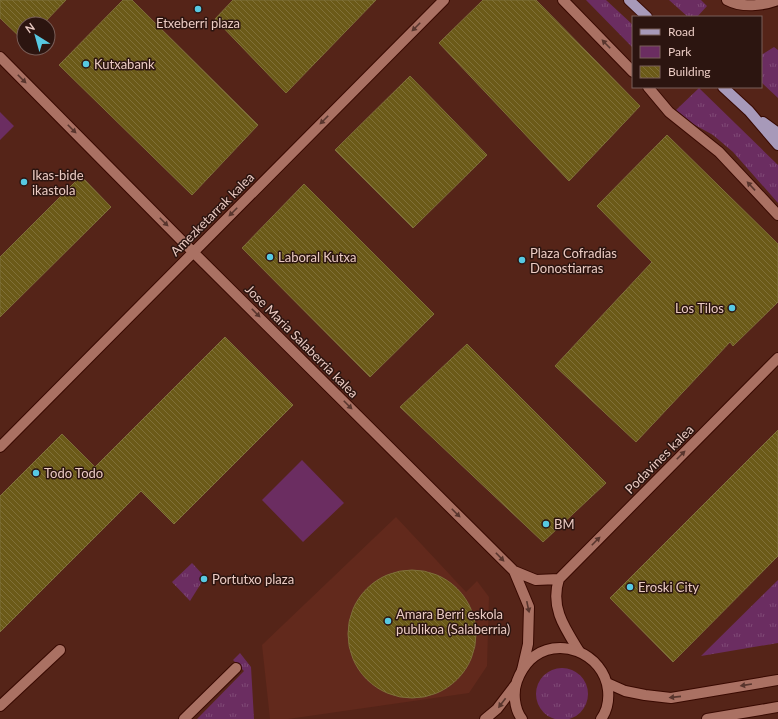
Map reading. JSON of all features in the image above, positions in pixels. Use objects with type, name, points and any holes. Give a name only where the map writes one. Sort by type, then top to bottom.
[{"type":"main road","points":[[629,0],[646,16]]},
{"type":"main road","points":[[724,88],[749,111],[778,133]]},
{"type":"main road","points":[[749,111],[778,145]]},
{"type":"street","name":"Amezketarrak kalea","points":[[0,447],[444,0]]},
{"type":"street","points":[[563,0],[632,71]]},
{"type":"street","points":[[727,0],[735,4],[750,6],[762,5],[778,0]]},
{"type":"street","name":"Jose Maria Salaberria kalea","points":[[0,57],[193,252],[514,571],[529,607],[528,644],[522,670]]},
{"type":"street","points":[[649,88],[669,112],[719,152],[778,215]]},
{"type":"street","name":"Podavines kalea","points":[[559,579],[778,358]]},
{"type":"street","points":[[514,571],[536,580],[559,579],[556,589],[558,612],[563,625],[579,651]]},
{"type":"street","points":[[485,719],[497,709],[516,684],[522,670],[530,660],[540,653],[553,648],[566,648],[579,651],[591,658],[601,669],[607,683],[609,699],[605,715],[601,719]]},
{"type":"street","points":[[0,706],[60,650]]},
{"type":"street","points":[[184,719],[236,668]]},
{"type":"street","points":[[607,683],[625,691],[671,698],[778,680]]},
{"type":"street","points":[[516,684],[515,701],[522,719]]},
{"type":"street","points":[[707,719],[778,708]]},
{"type":"shaded area","name":"Amara Berri eskola publikoa (Salaberria)","points":[[396,517],[466,592],[477,581],[489,597],[487,666],[469,693],[288,719],[270,719],[262,645]]},
{"type":"green space","points":[[586,0],[606,0],[632,24],[632,47]]},
{"type":"green space","points":[[669,0],[701,0],[707,6],[698,16],[687,16]]},
{"type":"green space","points":[[774,47],[778,50],[778,98],[762,83],[762,54]]},
{"type":"green space","points":[[699,88],[778,165],[778,203],[733,152],[713,135],[693,124],[676,110]]},
{"type":"green space","points":[[0,112],[14,126],[0,140]]},
{"type":"green space","points":[[302,460],[344,503],[303,542],[262,500]]},
{"type":"green space","points":[[192,563],[205,577],[190,601],[172,582]]},
{"type":"green space","points":[[778,580],[778,643],[701,656]]},
{"type":"green space","points":[[240,653],[251,667],[254,719],[197,719],[244,671],[233,660]]},
{"type":"green space","points":[[557,668],[567,668],[581,675],[588,689],[588,699],[581,713],[567,720],[557,720],[547,716],[540,709],[536,699],[536,689],[540,679],[547,672]]},
{"type":"building","points":[[0,0],[66,0],[51,16],[16,16],[16,33],[0,18]]},
{"type":"building","points":[[123,0],[132,0],[258,125],[192,195],[59,65]]},
{"type":"building","points":[[233,0],[376,0],[286,93],[215,19]]},
{"type":"building","points":[[483,0],[536,0],[640,106],[569,181],[439,43]]},
{"type":"building","points":[[410,76],[487,155],[413,228],[335,150]]},
{"type":"building","points":[[667,135],[778,244],[778,302],[733,346],[730,342],[636,442],[555,366],[652,262],[597,206]]},
{"type":"building","points":[[81,176],[111,207],[0,317],[0,257]]},
{"type":"building","points":[[304,184],[434,314],[370,377],[242,248]]},
{"type":"building","points":[[225,337],[293,405],[174,524],[141,491],[0,632],[0,496],[62,434],[95,467]]},
{"type":"building","points":[[467,344],[606,483],[543,542],[400,407]]},
{"type":"building","points":[[778,430],[778,556],[673,662],[610,598]]},
{"type":"building","points":[[406,570],[418,570],[431,573],[442,578],[453,585],[461,593],[473,615],[476,634],[475,646],[471,658],[461,675],[453,683],[431,695],[418,698],[406,698],[393,695],[382,690],[371,683],[363,675],[351,653],[348,640],[348,628],[351,615],[356,604],[363,593],[371,585],[393,573]]},
{"type":"place","name":"Etxeberri plaza","points":[[198,9]]},
{"type":"place","name":"Kutxabank","points":[[86,64]]},
{"type":"place","name":"Ikas-bide ikastola","points":[[24,182]]},
{"type":"place","name":"Laboral Kutxa","points":[[270,257]]},
{"type":"place","name":"Plaza Cofradías Donostiarras","points":[[522,260]]},
{"type":"place","name":"Los Tilos","points":[[732,308]]},
{"type":"place","name":"Todo Todo","points":[[36,473]]},
{"type":"place","name":"BM","points":[[546,524]]},
{"type":"place","name":"Portutxo plaza","points":[[204,579]]},
{"type":"place","name":"Eroski City","points":[[630,587]]},
{"type":"place","name":"Amara Berri eskola publikoa (Salaberria)","points":[[388,621]]}]
